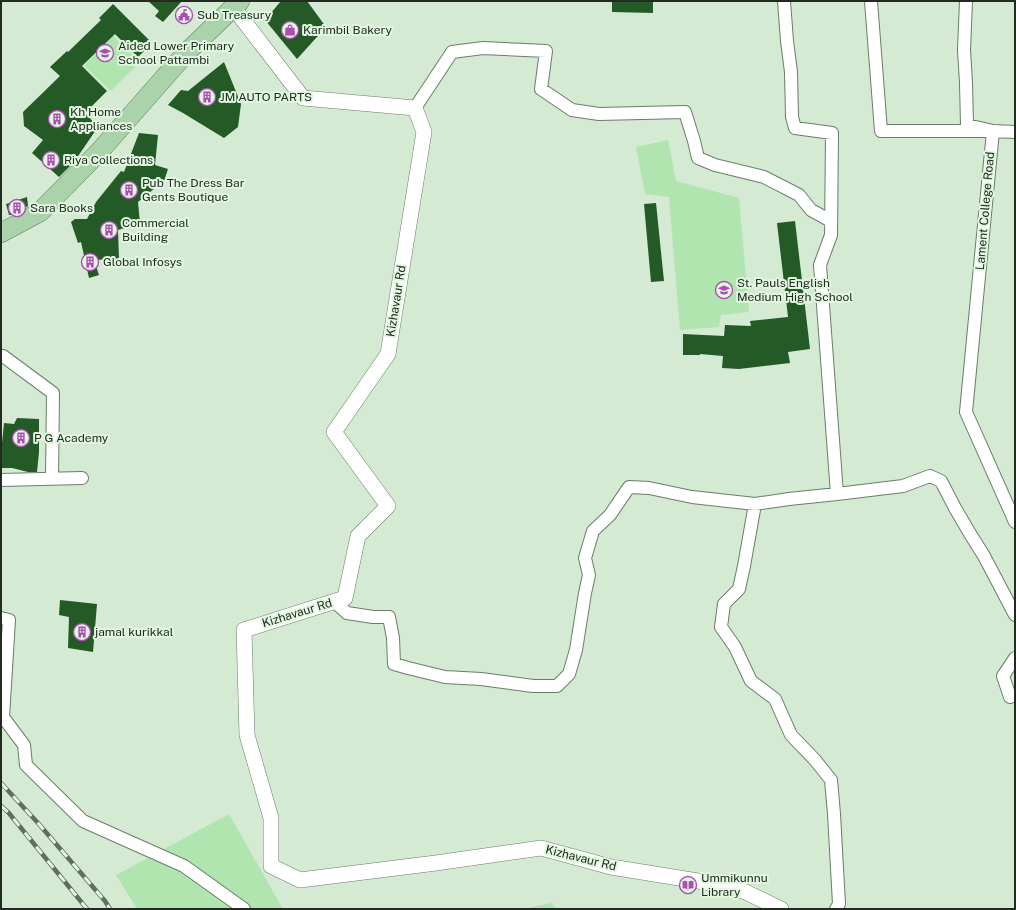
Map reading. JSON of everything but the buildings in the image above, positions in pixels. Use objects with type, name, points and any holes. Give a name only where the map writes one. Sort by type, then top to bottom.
[{"type":"main road","points":[[1,233],[40,212],[98,153],[186,53],[237,4]]},
{"type":"street","points":[[784,1],[786,40],[791,72],[792,117],[795,128],[832,133],[830,235],[820,265],[837,494]]},
{"type":"street","points":[[871,1],[881,131],[1015,132]]},
{"type":"street","points":[[966,1],[964,50],[967,125],[993,131]]},
{"type":"street","points":[[237,4],[303,98],[415,108],[452,52],[483,48],[546,51],[541,88],[572,110],[599,114],[685,112],[698,158],[716,165],[764,177],[799,195],[811,210],[831,221]]},
{"type":"street","name":"Kizhavaur Rd","points":[[415,108],[424,132],[388,354],[334,432],[388,506],[358,536],[345,598],[244,630],[247,735],[271,818],[271,866],[300,880],[541,848],[611,867],[735,887],[781,909]]},
{"type":"street","name":"Lament College Road","points":[[993,131],[966,412],[1015,522]]},
{"type":"street","points":[[3,356],[53,393],[52,479]]},
{"type":"street","points":[[334,602],[347,613],[373,617],[389,617],[393,638],[394,664],[445,677],[481,679],[534,686],[557,686],[569,674],[576,650],[589,575],[585,558],[594,531],[610,515],[629,487],[648,488],[692,497],[755,504],[789,498],[903,486],[930,476],[941,481],[965,526],[984,556],[1015,615]]},
{"type":"street","points":[[1,480],[82,478]]},
{"type":"street","points":[[755,504],[739,589],[724,604],[721,627],[735,647],[751,681],[775,699],[791,735],[815,760],[831,780],[839,904],[836,909]]},
{"type":"street","points":[[1,618],[9,620],[3,717],[24,745],[26,765],[83,821],[184,866],[244,909]]},
{"type":"street","points":[[1010,697],[1003,676],[1015,658]]},
{"type":"green space","points":[[113,36],[140,62],[111,91],[84,66]]},
{"type":"green space","points":[[668,140],[676,181],[739,198],[749,312],[721,315],[719,327],[680,330],[669,197],[645,194],[636,147]]},
{"type":"green space","points":[[229,814],[283,909],[137,909],[116,875]]},
{"type":"green space","points":[[552,903],[556,909],[523,909]]},
{"type":"railway","points":[[1,783],[38,823],[105,901],[110,909]]},
{"type":"railway","points":[[1,806],[8,812],[87,909]]},
{"type":"place","name":"Sub Treasury","points":[[184,15]]},
{"type":"place","name":"Karimbil Bakery","points":[[290,30]]},
{"type":"place","name":"Aided Lower Primary School Pattambi","points":[[105,53]]},
{"type":"place","name":"JM AUTO PARTS","points":[[207,97]]},
{"type":"place","name":"Kh Home Appliances","points":[[57,119]]},
{"type":"place","name":"Riya Collections","points":[[51,160]]},
{"type":"place","name":"Pub The Dress Bar Gents Boutique","points":[[129,190]]},
{"type":"place","name":"Sara Books","points":[[17,208]]},
{"type":"place","name":"Commercial Building","points":[[109,230]]},
{"type":"place","name":"Global Infosys","points":[[90,262]]},
{"type":"place","name":"St. Pauls English Medium High School","points":[[724,290]]},
{"type":"place","name":"P G Academy","points":[[21,438]]},
{"type":"place","name":"jamal kurikkal","points":[[82,632]]},
{"type":"place","name":"Ummikunnu Library","points":[[688,885]]}]
